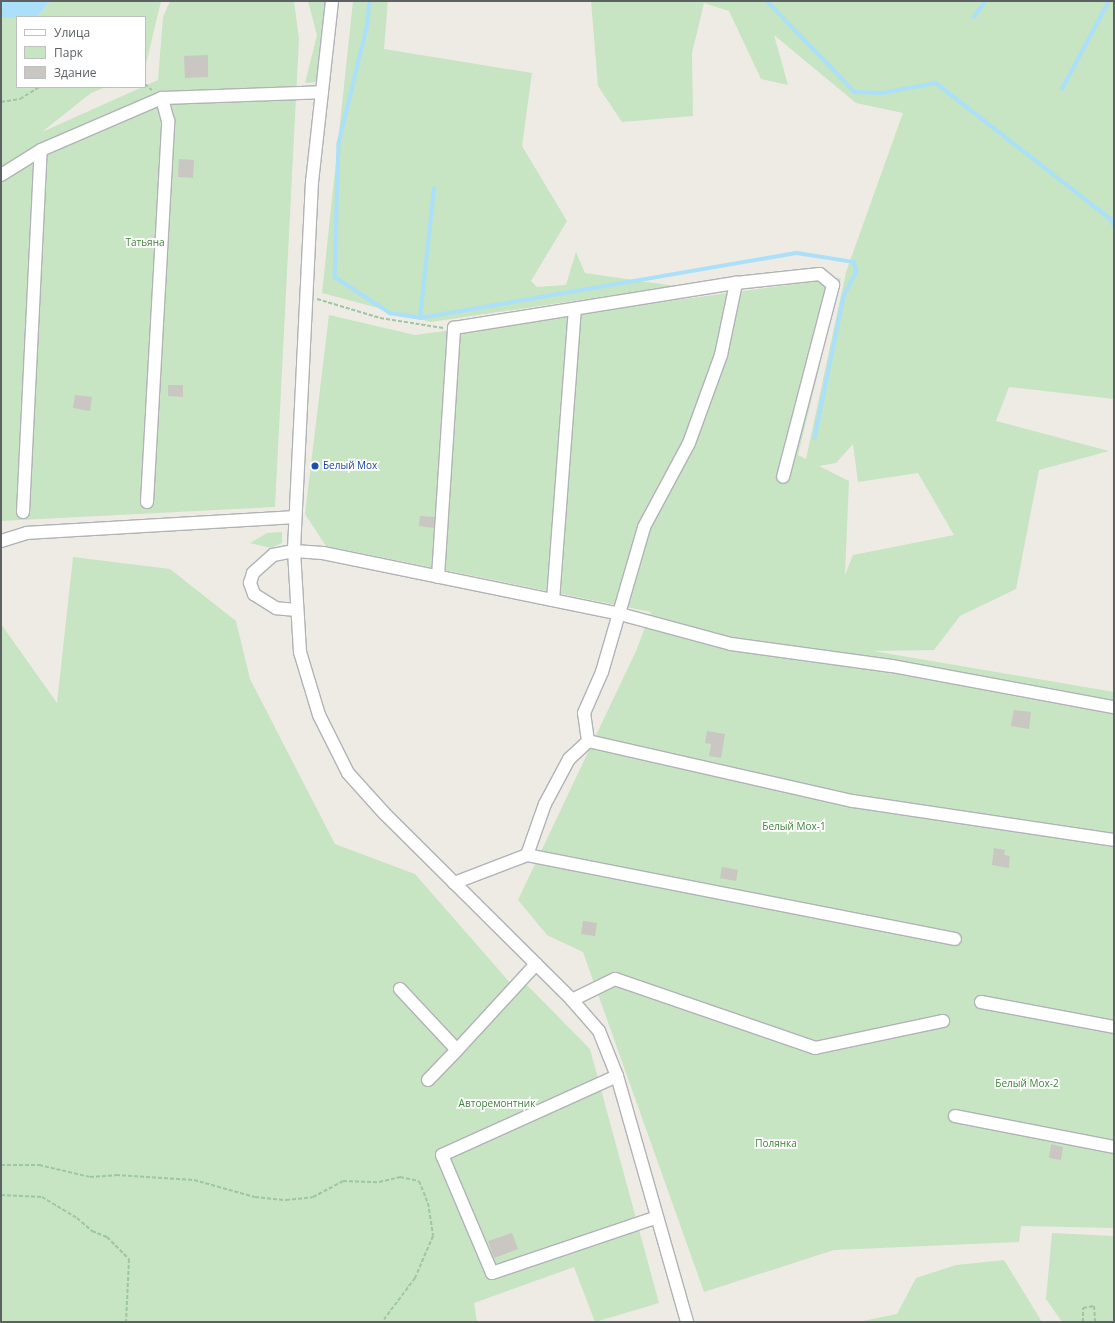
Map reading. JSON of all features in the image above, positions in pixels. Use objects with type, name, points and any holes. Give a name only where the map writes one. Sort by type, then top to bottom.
[{"type":"street","points":[[332,1],[312,181],[306,296],[294,551],[300,652],[319,715],[348,773],[454,883],[572,1000],[599,1031],[617,1076],[687,1322]]},
{"type":"street","points":[[1,175],[42,150],[162,98],[322,92]]},
{"type":"street","points":[[147,502],[168,121],[162,98]]},
{"type":"street","points":[[23,512],[42,150]]},
{"type":"street","points":[[438,577],[454,328],[575,310],[736,283],[820,274],[833,285],[783,476]]},
{"type":"street","points":[[588,741],[584,713],[602,672],[644,527],[688,443],[721,355],[736,283]]},
{"type":"street","points":[[553,600],[575,310]]},
{"type":"street","points":[[1,540],[27,532],[296,517]]},
{"type":"street","points":[[297,610],[276,608],[264,603],[254,594],[250,582],[253,573],[267,558],[294,551],[323,553],[620,614],[731,644],[892,666],[1114,707]]},
{"type":"street","points":[[588,741],[853,801],[1114,840]]},
{"type":"street","points":[[527,855],[545,804],[569,759],[588,741]]},
{"type":"street","points":[[454,883],[527,855],[955,939]]},
{"type":"street","points":[[428,1080],[536,964]]},
{"type":"street","points":[[572,1000],[615,979],[815,1048],[943,1021]]},
{"type":"street","points":[[400,989],[457,1050]]},
{"type":"street","points":[[981,1002],[1114,1027]]},
{"type":"street","points":[[617,1076],[442,1155],[492,1273],[657,1217]]},
{"type":"street","points":[[955,1116],[1114,1146]]},
{"type":"path","points":[[1,102],[20,99],[37,88]]},
{"type":"path","points":[[306,296],[380,318],[428,328],[454,328]]},
{"type":"path","points":[[1,1165],[39,1165],[90,1177],[116,1175],[194,1180],[255,1197],[286,1200],[313,1197],[343,1181],[379,1182],[400,1177],[418,1182],[428,1203],[433,1236],[415,1278],[382,1322]]},
{"type":"path","points":[[1,1194],[42,1197],[77,1218],[92,1231],[107,1237],[129,1259],[126,1322]]},
{"type":"path","points":[[1083,1322],[1083,1308],[1094,1306],[1095,1322]]},
{"type":"green space","points":[[50,1],[161,1],[146,64],[146,16],[38,16]]},
{"type":"green space","name":"Татьяна","points":[[170,1],[294,1],[299,39],[275,507],[1,521],[1,18],[16,18],[16,88],[104,88],[91,93],[42,132],[140,88],[146,88],[146,85],[158,80],[163,17]]},
{"type":"green space","points":[[308,1],[326,1],[318,82],[305,83],[317,35]]},
{"type":"green space","points":[[353,1],[388,1],[384,49],[532,73],[522,146],[567,221],[531,281],[537,287],[566,285],[576,252],[585,273],[675,286],[431,322],[322,293]]},
{"type":"green space","points":[[591,1],[1114,1],[1114,399],[1009,387],[996,421],[1109,451],[1039,470],[1016,589],[960,616],[934,650],[873,651],[1114,692],[1114,1228],[1021,1226],[1019,1242],[834,1250],[704,1292],[583,952],[547,935],[518,900],[636,651],[651,612],[326,546],[305,514],[329,315],[415,335],[841,278],[798,455],[806,459],[846,272],[903,113],[856,103],[774,35],[788,85],[761,79],[729,11],[704,3],[692,53],[693,116],[622,122],[598,86]],"holes":[[[853,444],[858,482],[918,473],[954,535],[853,555],[845,575],[849,481],[819,466],[836,463]]]},
{"type":"green space","points":[[282,532],[282,543],[271,548],[250,543],[267,533]]},
{"type":"green space","name":"Авторемонтник","points":[[73,557],[170,569],[236,621],[250,679],[335,844],[415,874],[518,992],[527,985],[590,1049],[659,1303],[595,1322],[574,1267],[474,1303],[477,1322],[1,1322],[1,624],[57,703]]},
{"type":"green space","points":[[1052,1233],[1114,1236],[1114,1322],[1062,1322],[1046,1299]]},
{"type":"green space","points":[[1004,1260],[1042,1322],[858,1322],[897,1314],[916,1278],[956,1265]]},
{"type":"water","points":[[1,1],[50,1],[38,16],[1,18]]},
{"type":"building","points":[[208,55],[208,77],[185,78],[184,56]]},
{"type":"building","points":[[179,159],[194,160],[193,178],[178,177]]},
{"type":"building","points":[[168,385],[183,385],[183,397],[168,396]]},
{"type":"building","points":[[75,395],[92,397],[90,411],[73,408]]},
{"type":"building","points":[[420,516],[434,517],[434,528],[419,526]]},
{"type":"building","points":[[1014,710],[1031,712],[1029,729],[1011,726]]},
{"type":"building","points":[[707,731],[725,734],[721,758],[709,756],[711,744],[705,743]]},
{"type":"building","points":[[994,848],[1005,850],[1004,855],[1010,856],[1009,868],[992,865]]},
{"type":"building","points":[[722,867],[738,870],[736,881],[720,878]]},
{"type":"building","points":[[583,921],[597,923],[595,936],[581,934]]},
{"type":"building","points":[[1051,1144],[1063,1147],[1061,1160],[1049,1158]]},
{"type":"building","points":[[512,1233],[518,1249],[494,1258],[488,1241]]},
{"type":"waterway","points":[[370,1],[367,28],[339,144],[335,277],[390,313],[420,318],[797,253],[854,262],[857,271],[844,297],[815,438]]},
{"type":"waterway","points":[[767,1],[855,92],[882,93],[936,83],[1111,219],[1114,225]]},
{"type":"waterway","points":[[974,17],[985,1]]},
{"type":"waterway","points":[[1062,89],[1109,1]]},
{"type":"waterway","points":[[420,318],[434,189]]},
{"type":"place","name":"Белый Мох","points":[[315,466]]},
{"type":"park label","name":"Белый Мох-1","points":[[794,827]]},
{"type":"park label","name":"Белый Мох-2","points":[[1027,1084]]},
{"type":"park label","name":"Полянка","points":[[776,1144]]}]
